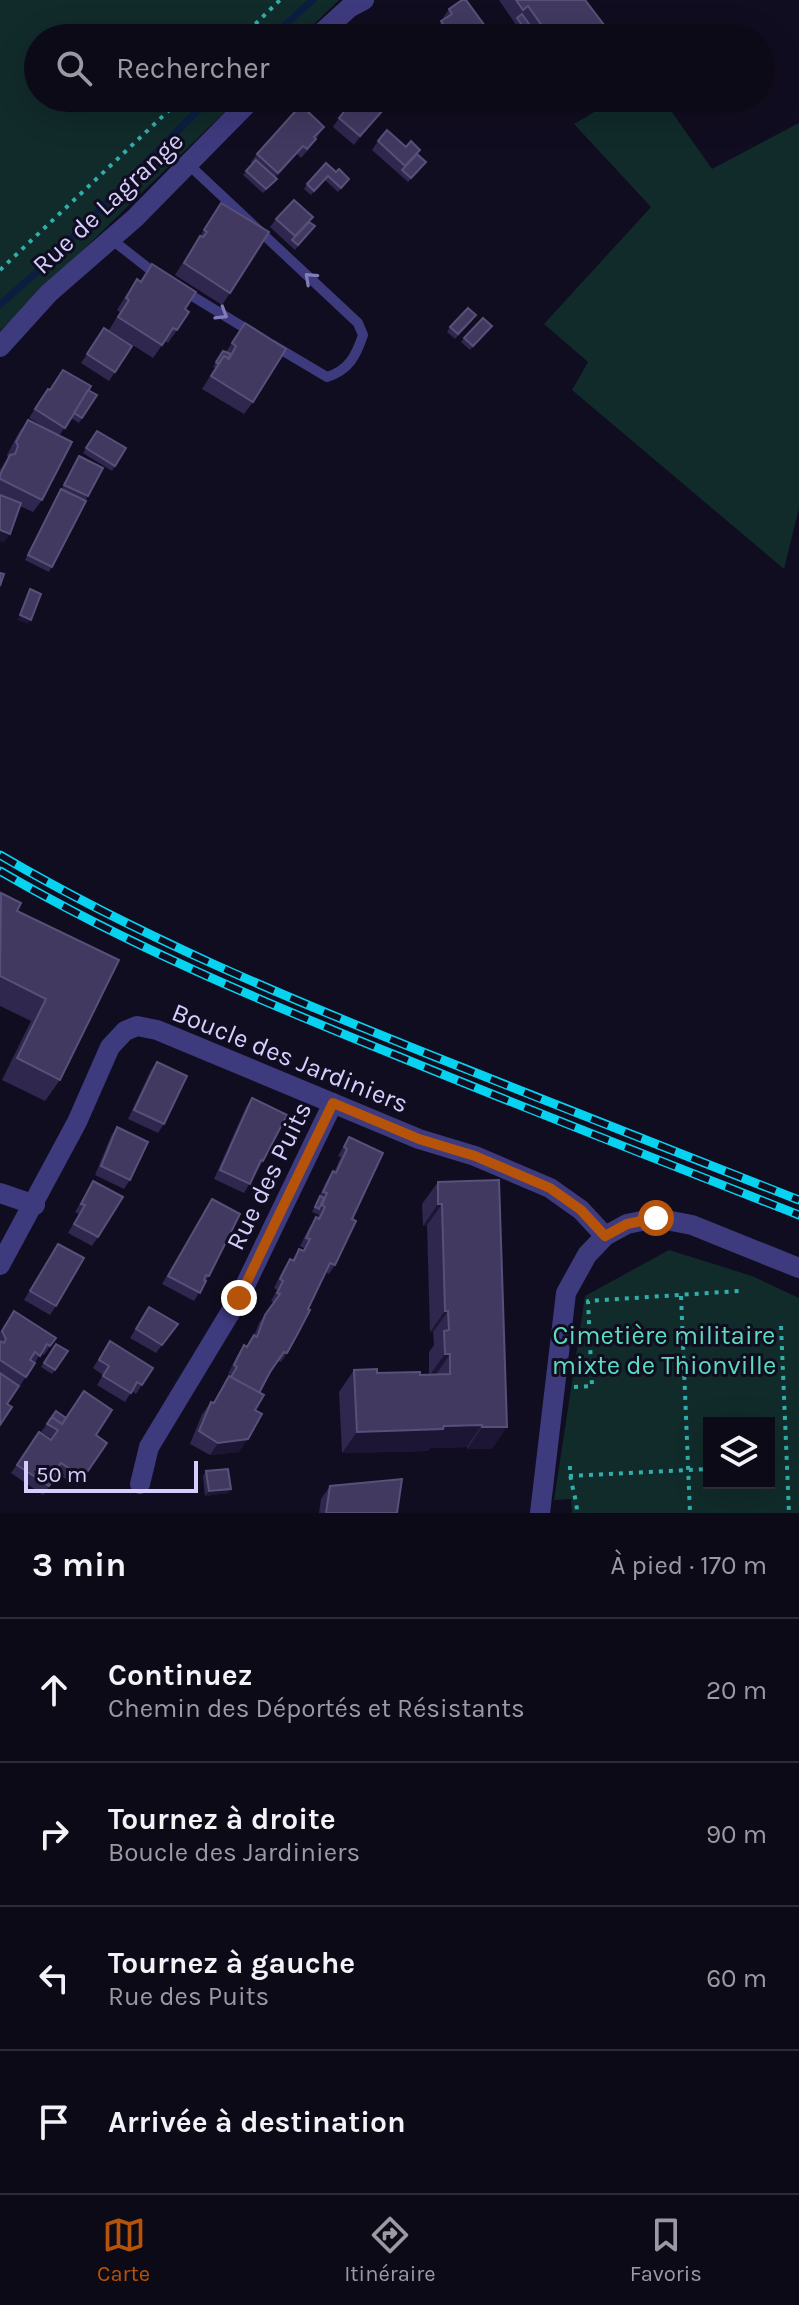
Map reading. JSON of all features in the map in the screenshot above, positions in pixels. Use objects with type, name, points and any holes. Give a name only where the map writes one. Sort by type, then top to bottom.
[{"type":"street","points":[[331,24],[349,8],[364,0]]},
{"type":"street","name":"Rue de Lagrange","points":[[0,347],[49,293],[111,239],[239,112]]},
{"type":"street","name":"Boucle des Jardiniers","points":[[0,1265],[77,1122],[110,1047],[125,1031],[137,1026],[157,1030],[419,1139],[475,1156],[550,1188],[581,1210],[605,1236]]},
{"type":"street","name":"Rue des Puits","points":[[140,1484],[149,1447],[239,1298],[333,1103]]},
{"type":"street","points":[[0,1193],[35,1205]]},
{"type":"street","points":[[540,1513],[566,1293],[587,1255],[605,1236],[627,1224],[656,1218],[692,1225],[799,1268]]},
{"type":"lane","points":[[111,239],[144,268],[327,377],[340,373],[355,358],[363,335],[358,323],[188,164]]},
{"type":"path","points":[[255,24],[280,0]]},
{"type":"path","points":[[0,270],[167,112]]},
{"type":"path","points":[[572,1387],[592,1386],[588,1301],[739,1291]]},
{"type":"path","points":[[681,1294],[690,1513]]},
{"type":"path","points":[[781,1326],[789,1513]]},
{"type":"path","points":[[570,1462],[569,1476],[577,1496],[577,1513]]},
{"type":"path","points":[[569,1476],[703,1469]]},
{"type":"green space","points":[[0,0],[339,0],[314,24],[24,24],[24,112],[225,112],[0,331]]},
{"type":"green space","points":[[594,112],[672,112],[712,169],[799,123],[799,508],[784,569],[572,390],[588,362],[544,324],[651,207],[574,124]]},
{"type":"green space","name":"Cimetière militaire mixte de Thionville","points":[[669,1250],[752,1276],[799,1298],[799,1513],[572,1513],[571,1499],[554,1500],[585,1296]]},
{"type":"building","points":[[466,0],[484,24],[443,24],[441,21],[452,14],[449,9]]},
{"type":"building","points":[[516,0],[585,0],[603,24],[541,24],[528,6],[523,10]]},
{"type":"building","points":[[522,14],[529,24],[521,24],[517,18]]},
{"type":"building","points":[[295,112],[308,112],[324,127],[307,149],[303,146],[278,173],[257,154]]},
{"type":"building","points":[[344,112],[381,112],[360,136],[339,118]]},
{"type":"building","points":[[387,130],[406,147],[411,141],[420,150],[405,166],[378,141]]},
{"type":"building","points":[[417,154],[426,162],[411,178],[402,170]]},
{"type":"building","points":[[256,160],[277,179],[266,189],[246,171]]},
{"type":"building","points":[[326,163],[336,172],[339,169],[349,179],[341,188],[328,176],[314,191],[307,184]]},
{"type":"building","points":[[294,200],[313,217],[295,236],[276,219]]},
{"type":"building","points":[[221,203],[269,232],[230,293],[184,263],[200,236],[207,232],[204,230]]},
{"type":"building","points":[[309,222],[315,226],[298,245],[292,240]]},
{"type":"building","points":[[152,264],[196,292],[185,309],[189,312],[162,345],[118,317],[137,279],[141,282]]},
{"type":"building","points":[[468,308],[476,315],[458,334],[450,327]]},
{"type":"building","points":[[483,318],[492,326],[473,346],[464,338]]},
{"type":"building","points":[[245,323],[286,349],[253,402],[211,376],[224,356],[229,359],[236,346],[232,343]]},
{"type":"building","points":[[104,328],[132,346],[115,372],[87,354]]},
{"type":"building","points":[[223,351],[231,354],[228,358],[224,356],[218,364],[216,362]]},
{"type":"building","points":[[63,370],[91,386],[65,428],[35,409]]},
{"type":"building","points":[[88,390],[97,395],[82,418],[74,413]]},
{"type":"building","points":[[28,420],[72,442],[42,500],[0,479],[10,455],[15,454],[16,442]]},
{"type":"building","points":[[97,431],[126,448],[115,466],[86,448]]},
{"type":"building","points":[[79,456],[103,468],[88,496],[64,485]]},
{"type":"building","points":[[61,489],[86,501],[52,567],[28,555]]},
{"type":"building","points":[[0,495],[21,503],[10,534],[0,530]]},
{"type":"building","points":[[30,589],[41,594],[31,620],[20,615]]},
{"type":"building","points":[[1,893],[21,903],[17,911],[119,960],[60,1080],[17,1058],[46,999],[0,976]]},
{"type":"building","points":[[157,1062],[187,1076],[164,1124],[134,1110]]},
{"type":"building","points":[[252,1098],[287,1115],[250,1184],[220,1170]]},
{"type":"building","points":[[117,1127],[148,1142],[130,1180],[101,1166]]},
{"type":"building","points":[[349,1137],[383,1153],[352,1219],[356,1221],[335,1265],[330,1263],[298,1333],[259,1393],[231,1377],[237,1367],[234,1365],[244,1345],[247,1347],[254,1335],[257,1337],[265,1315],[280,1294],[277,1293],[283,1281],[280,1279],[290,1259],[294,1261],[299,1249],[304,1251],[310,1239],[306,1238],[316,1217],[319,1219],[325,1207],[322,1205],[327,1193],[323,1192],[333,1171],[336,1173]]},
{"type":"building","points":[[499,1180],[507,1427],[444,1426],[443,1429],[357,1432],[354,1370],[450,1374],[450,1354],[445,1354],[444,1331],[449,1330],[448,1311],[445,1311],[442,1204],[438,1204],[438,1182]]},
{"type":"building","points":[[93,1181],[123,1197],[98,1237],[74,1224]]},
{"type":"building","points":[[320,1196],[324,1198],[319,1209],[315,1207]]},
{"type":"building","points":[[212,1199],[240,1214],[209,1276],[206,1275],[200,1293],[168,1276]]},
{"type":"building","points":[[58,1244],[84,1258],[56,1306],[30,1291]]},
{"type":"building","points":[[149,1307],[178,1324],[162,1345],[136,1329]]},
{"type":"building","points":[[14,1311],[56,1338],[50,1346],[47,1344],[40,1356],[35,1352],[30,1360],[35,1363],[26,1377],[0,1360],[0,1341],[4,1343],[6,1339],[2,1331]]},
{"type":"building","points":[[110,1341],[153,1368],[142,1385],[137,1382],[131,1393],[103,1376],[109,1366],[99,1360]]},
{"type":"building","points":[[56,1344],[68,1351],[55,1370],[44,1363]]},
{"type":"building","points":[[0,1373],[19,1386],[7,1404],[12,1407],[0,1425]]},
{"type":"building","points":[[229,1376],[264,1395],[255,1410],[262,1414],[248,1439],[218,1443],[199,1431],[211,1402],[214,1403]]},
{"type":"building","points":[[84,1391],[112,1410],[96,1435],[107,1443],[83,1478],[61,1463],[49,1486],[17,1465],[39,1432],[51,1440],[58,1430],[47,1424],[52,1417],[62,1424]]},
{"type":"building","points":[[56,1411],[66,1418],[62,1424],[52,1417],[49,1421]]},
{"type":"building","points":[[228,1469],[231,1489],[209,1491],[206,1471]]},
{"type":"building","points":[[402,1479],[397,1513],[326,1513],[330,1486]]},
{"type":"waterway","points":[[286,24],[313,0]]},
{"type":"waterway","points":[[0,305],[50,260],[196,112]]},
{"type":"railway","points":[[0,855],[159,939],[267,988],[799,1200]]},
{"type":"railway","points":[[0,871],[97,924],[247,993],[499,1097],[799,1215]]},
{"type":"route","points":[[239,1298],[333,1103],[419,1139],[475,1156],[550,1188],[581,1210],[605,1236],[627,1224],[656,1218]]}]
